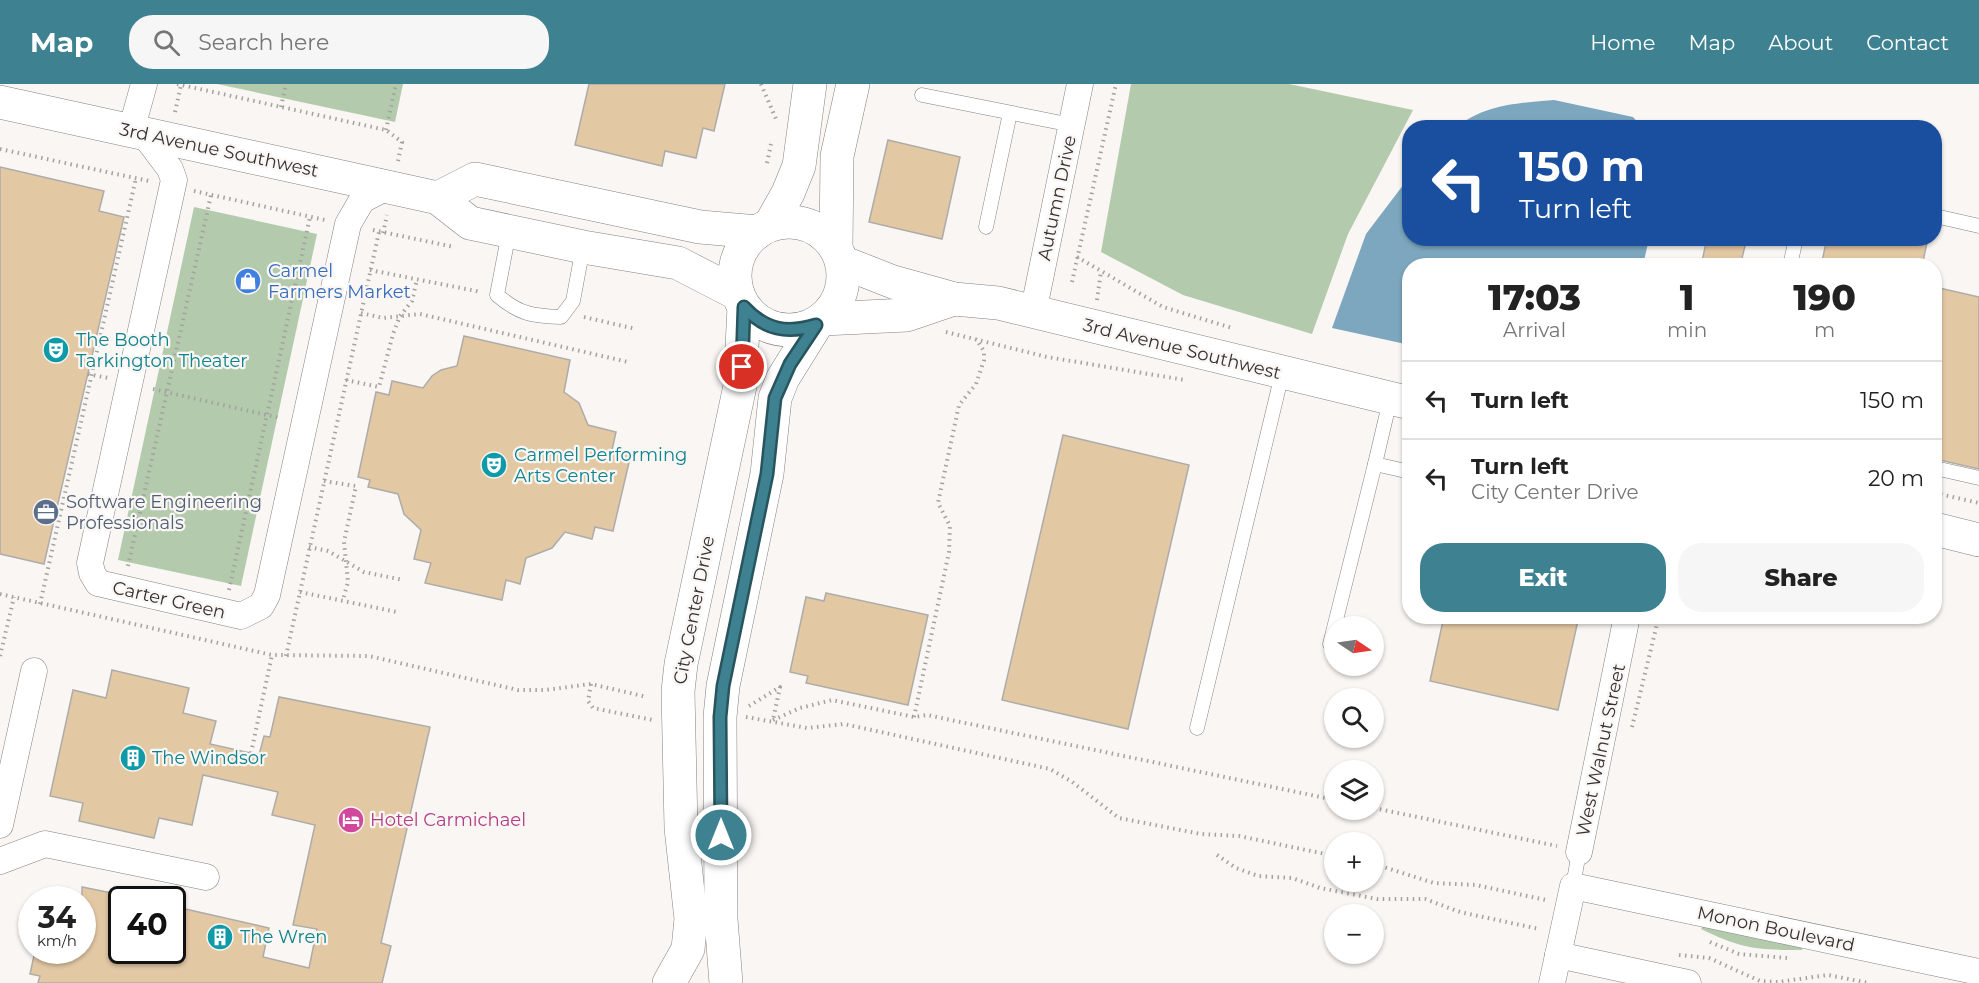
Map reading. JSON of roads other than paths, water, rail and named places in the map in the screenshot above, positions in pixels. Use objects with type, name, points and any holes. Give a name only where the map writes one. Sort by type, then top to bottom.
[{"type":"street","points":[[137,132],[144,84]]},
{"type":"street","points":[[726,983],[721,919],[720,717],[723,686],[767,474],[775,398],[790,364],[820,322],[836,305],[841,292],[844,277],[839,254],[837,156],[852,84]]},
{"type":"street","name":"Autumn Drive","points":[[1033,313],[1080,84]]},
{"type":"street","points":[[804,95],[796,174],[764,229],[742,249],[736,263],[735,279],[741,301],[755,319],[770,327],[785,331],[820,322]]},
{"type":"street","name":"3rd Avenue Southwest","points":[[0,102],[438,198],[471,223],[583,247],[678,263],[741,301]]},
{"type":"street","name":"Carter Green","points":[[137,132],[170,170],[173,187],[90,563],[92,573],[98,583],[241,616],[261,606],[267,595],[348,225],[362,200],[391,186]]},
{"type":"street","points":[[438,198],[475,179],[700,227],[764,229],[796,222],[812,226],[826,235],[839,254]]},
{"type":"street","name":"3rd Avenue Southwest","points":[[839,254],[893,282],[954,299],[987,301],[1400,402]]},
{"type":"street","name":"3rd Avenue Southwest","points":[[820,322],[907,315],[954,299]]},
{"type":"street","name":"City Center Drive","points":[[669,983],[688,949],[691,920],[681,828],[678,691],[681,664],[740,386],[741,301]]},
{"type":"street","points":[[1942,532],[1979,540]]},
{"type":"street","name":"West Walnut Street","points":[[1579,852],[1626,624]]},
{"type":"street","name":"West Walnut Street","points":[[1622,647],[1632,624]]},
{"type":"street","points":[[0,825],[34,670]]},
{"type":"street","points":[[0,861],[45,844],[206,878]]},
{"type":"street","points":[[1552,983],[1573,886]]},
{"type":"street","name":"Monon Boulevard","points":[[1573,886],[1979,972]]},
{"type":"street","points":[[1558,956],[1688,983]]},
{"type":"lane","points":[[922,95],[1072,125]]},
{"type":"lane","points":[[986,227],[1010,113]]},
{"type":"lane","points":[[1942,218],[1979,226]]},
{"type":"lane","points":[[508,232],[497,295],[515,310],[537,316],[561,317],[573,301],[583,247]]},
{"type":"lane","points":[[1197,728],[1282,374]]},
{"type":"lane","points":[[1337,616],[1376,464],[1400,402]]},
{"type":"lane","points":[[1376,464],[1402,470]]},
{"type":"lane","points":[[1942,470],[1979,478]]},
{"type":"lane","points":[[1573,886],[1579,852]]},
{"type":"water","points":[[1554,100],[1633,117],[1636,120],[1467,120],[1491,109]]},
{"type":"water","points":[[1402,187],[1402,246],[1647,246],[1645,258],[1402,258],[1402,343],[1332,328],[1366,234]]},
{"type":"place","name":"Carmel Farmers Market","points":[[248,281]]},
{"type":"place","name":"The Booth Tarkington Theater","points":[[56,350]]},
{"type":"place","name":"Carmel Performing Arts Center","points":[[494,465]]},
{"type":"place","name":"Software Engineering Professionals","points":[[46,512]]},
{"type":"place","name":"The Windsor","points":[[133,758]]},
{"type":"place","name":"Hotel Carmichael","points":[[351,820]]},
{"type":"place","name":"The Wren","points":[[220,937]]}]
